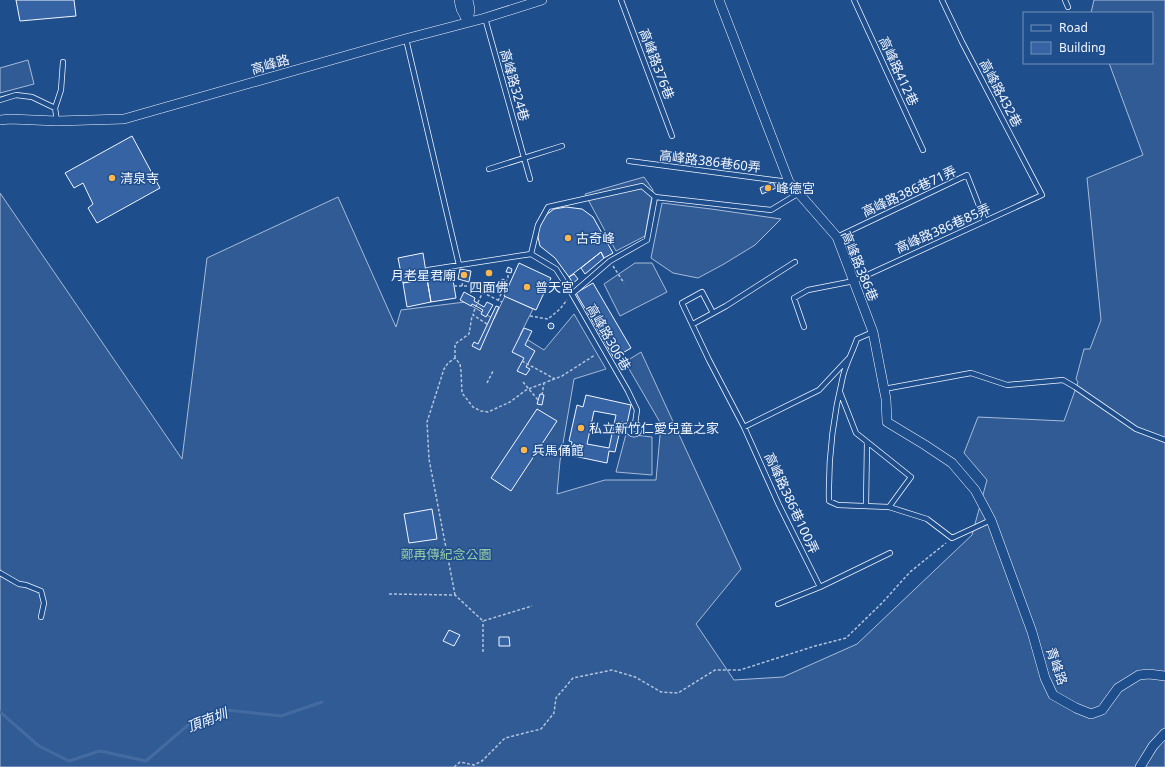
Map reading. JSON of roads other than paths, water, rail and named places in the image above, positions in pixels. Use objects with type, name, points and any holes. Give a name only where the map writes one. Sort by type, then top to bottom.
[{"type":"street","points":[[459,0],[461,9],[468,22]]},
{"type":"street","points":[[468,0],[470,9],[468,22]]},
{"type":"street","name":"高峰路","points":[[0,120],[58,121],[124,119],[485,18],[542,0]]},
{"type":"street","name":"高峰路386巷","points":[[719,0],[789,182],[836,237],[854,281],[873,332],[886,399],[887,422],[952,462],[975,490],[991,520]]},
{"type":"street","name":"青峰路","points":[[991,520],[1032,632],[1045,678],[1053,694],[1076,708],[1091,714],[1102,710],[1118,688],[1139,675],[1149,674],[1165,676]]},
{"type":"street","points":[[1140,767],[1153,746],[1165,733]]},
{"type":"lane","name":"高峰路376巷","points":[[621,0],[672,136]]},
{"type":"lane","name":"高峰路412巷","points":[[854,0],[923,150]]},
{"type":"lane","name":"高峰路432巷","points":[[942,0],[962,42],[1042,195]]},
{"type":"lane","points":[[1065,0],[1068,7]]},
{"type":"lane","name":"高峰路324巷","points":[[485,18],[530,179]]},
{"type":"lane","points":[[406,39],[459,265]]},
{"type":"lane","points":[[58,121],[55,108],[62,90],[63,62]]},
{"type":"lane","points":[[0,100],[16,95],[32,97],[55,108]]},
{"type":"lane","points":[[489,169],[562,146]]},
{"type":"lane","name":"高峰路386巷60弄","points":[[629,161],[789,182]]},
{"type":"lane","name":"高峰路386巷71弄","points":[[836,237],[967,175],[986,221]]},
{"type":"lane","points":[[428,270],[531,254],[538,225],[548,207],[642,186],[655,197],[771,210],[799,193]]},
{"type":"lane","name":"高峰路386巷85弄","points":[[804,327],[794,298],[808,290],[854,281],[1042,195]]},
{"type":"lane","points":[[572,294],[610,261],[647,240],[655,197]]},
{"type":"lane","name":"高峰路306巷","points":[[531,254],[556,268],[572,294],[637,410],[634,424]]},
{"type":"lane","points":[[693,324],[726,306],[796,262]]},
{"type":"lane","name":"高峰路386巷100弄","points":[[713,313],[702,292],[682,303],[709,360],[744,427],[779,505],[820,587]]},
{"type":"lane","points":[[873,332],[857,339],[843,375],[832,433],[829,501],[838,504],[889,507],[927,519],[952,538],[991,520]]},
{"type":"lane","points":[[744,427],[818,390],[850,357]]},
{"type":"lane","points":[[884,389],[971,373],[1007,385],[1063,380],[1136,429],[1165,440]]},
{"type":"lane","points":[[840,392],[856,433],[911,477],[889,507]]},
{"type":"lane","points":[[631,424],[634,424],[638,426],[639,429],[638,433],[633,435],[628,429],[631,424]]},
{"type":"lane","points":[[866,506],[867,442]]},
{"type":"lane","points":[[778,604],[820,587],[890,552]]},
{"type":"lane","points":[[0,573],[20,584],[42,591],[44,603],[41,617]]},
{"type":"waterway","name":"頂南圳","points":[[0,712],[39,746],[69,761],[100,751],[146,761],[188,725],[226,710],[281,716],[322,702]]},
{"type":"place","name":"清泉寺","points":[[112,178]]},
{"type":"place","name":"峰德宮","points":[[768,188]]},
{"type":"place","name":"古奇峰","points":[[568,238]]},
{"type":"place","name":"四面佛","points":[[489,273]]},
{"type":"place","name":"月老星君廟","points":[[464,275]]},
{"type":"place","name":"普天宮","points":[[527,287]]},
{"type":"place","name":"私立新竹仁愛兒童之家","points":[[581,428]]},
{"type":"place","name":"兵馬俑館","points":[[524,450]]},
{"type":"park label","name":"鄭再傳紀念公園","points":[[446,554]]}]
